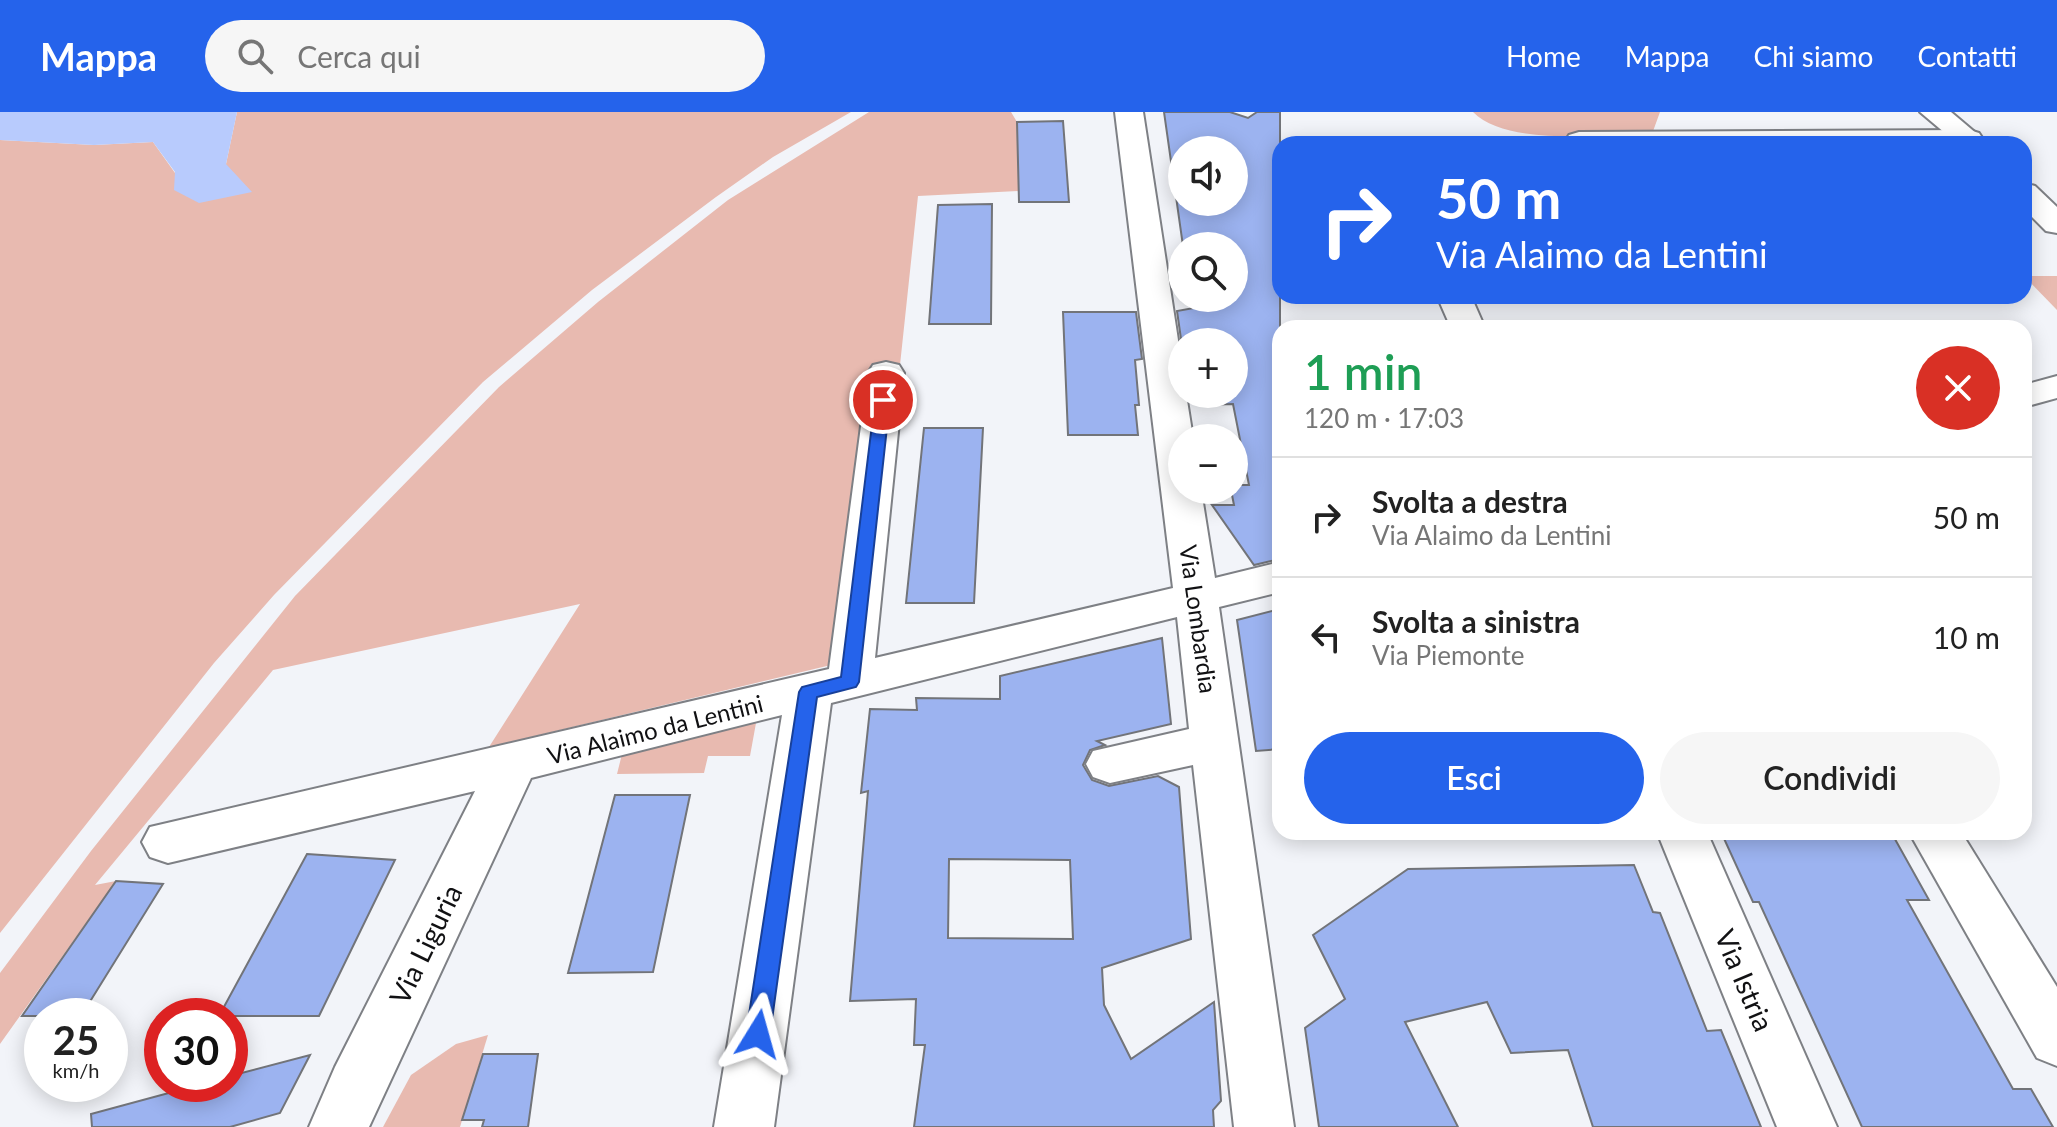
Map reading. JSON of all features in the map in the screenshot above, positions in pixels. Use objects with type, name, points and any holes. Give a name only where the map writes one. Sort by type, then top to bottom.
[{"type":"street","name":"Via Lombardia","points":[[1129,112],[1196,597],[1264,1127]]},
{"type":"street","points":[[1934,112],[1964,136]]},
{"type":"street","points":[[1944,112],[1966,136]]},
{"type":"street","points":[[2032,200],[2057,224]]},
{"type":"street","points":[[744,1127],[886,373]]},
{"type":"street","points":[[2032,394],[2057,387]]},
{"type":"street","name":"Via Alaimo da Lentini","points":[[168,842],[514,763],[1272,579]]},
{"type":"street","points":[[1110,764],[1215,742]]},
{"type":"street","name":"Via Liguria","points":[[339,1127],[514,763]]},
{"type":"street","name":"Via Istria","points":[[1685,840],[1807,1127]]},
{"type":"street","points":[[1939,840],[2057,1039]]},
{"type":"shaded area","points":[[237,112],[851,112],[773,157],[716,197],[592,290],[483,382],[274,595],[214,663],[0,933],[0,140],[94,145],[153,142],[175,173],[226,164]]},
{"type":"shaded area","points":[[869,112],[1011,112],[1017,122],[1019,191],[918,196],[900,365],[880,367],[831,665],[489,747],[580,604],[273,670],[95,885],[116,881],[33,998],[24,998],[24,1010],[0,1044],[0,973],[91,851],[295,596],[499,387],[598,302],[728,200]]},
{"type":"shaded area","points":[[1473,112],[1660,112],[1652,134],[1558,136],[1509,130],[1489,123]]},
{"type":"shaded area","points":[[2032,276],[2057,276],[2057,310],[2032,284]]},
{"type":"shaded area","points":[[756,723],[750,756],[708,756],[704,773],[617,774],[622,754]]},
{"type":"shaded area","points":[[488,1035],[460,1127],[383,1127],[411,1075],[456,1044]]},
{"type":"water","points":[[0,112],[237,112],[226,164],[252,192],[199,203],[174,190],[175,172],[153,142],[94,145],[0,140]]},
{"type":"building","points":[[1164,112],[1230,112],[1248,118],[1257,112],[1280,112],[1280,136],[1272,136],[1272,304],[1280,304],[1280,320],[1272,320],[1272,561],[1254,565],[1212,505],[1248,504],[1248,424],[1237,424],[1234,408],[1248,408],[1248,328],[1179,328],[1177,312],[1248,312],[1248,232],[1181,232],[1179,216],[1248,216],[1248,136],[1168,136],[1168,140]]},
{"type":"building","points":[[1063,121],[1069,202],[1019,202],[1017,122]]},
{"type":"building","points":[[992,204],[991,324],[929,324],[938,205]]},
{"type":"building","points":[[1063,312],[1136,312],[1142,359],[1135,360],[1138,435],[1068,435]]},
{"type":"building","points":[[924,428],[983,428],[974,603],[906,603]]},
{"type":"building","points":[[1272,611],[1272,750],[1256,751],[1237,620]]},
{"type":"building","points":[[1162,638],[1171,724],[1097,741],[1105,745],[1090,750],[1083,765],[1092,780],[1109,786],[1158,776],[1179,787],[1191,939],[1102,968],[1104,1005],[1131,1059],[1214,1002],[1221,1101],[1213,1110],[1214,1127],[914,1127],[925,1045],[914,1045],[916,999],[850,1001],[868,791],[861,793],[870,709],[917,710],[916,698],[1000,699],[1000,676]],"holes":[[[949,859],[1070,860],[1073,939],[948,938]]]},
{"type":"building","points":[[615,795],[690,795],[653,972],[568,973]]},
{"type":"building","points":[[1725,840],[1895,840],[1929,900],[1907,900],[2013,1089],[2031,1089],[2053,1127],[1862,1127],[1759,902],[1753,902]]},
{"type":"building","points":[[307,854],[395,860],[319,1016],[248,1016],[248,998],[229,998]]},
{"type":"building","points":[[1634,865],[1653,912],[1660,913],[1707,1031],[1721,1030],[1761,1127],[1593,1127],[1568,1050],[1511,1053],[1487,1002],[1405,1022],[1458,1127],[1319,1127],[1305,1028],[1345,999],[1313,935],[1408,869]]},
{"type":"building","points":[[116,881],[163,884],[92,998],[35,998]]},
{"type":"building","points":[[483,1054],[538,1054],[528,1127],[482,1127],[484,1120],[462,1120]]},
{"type":"building","points":[[310,1055],[280,1113],[230,1127],[92,1127],[91,1114],[144,1100],[248,1102],[248,1071]]},
{"type":"route","points":[[758,1034],[809,692],[850,682],[883,400]]}]
